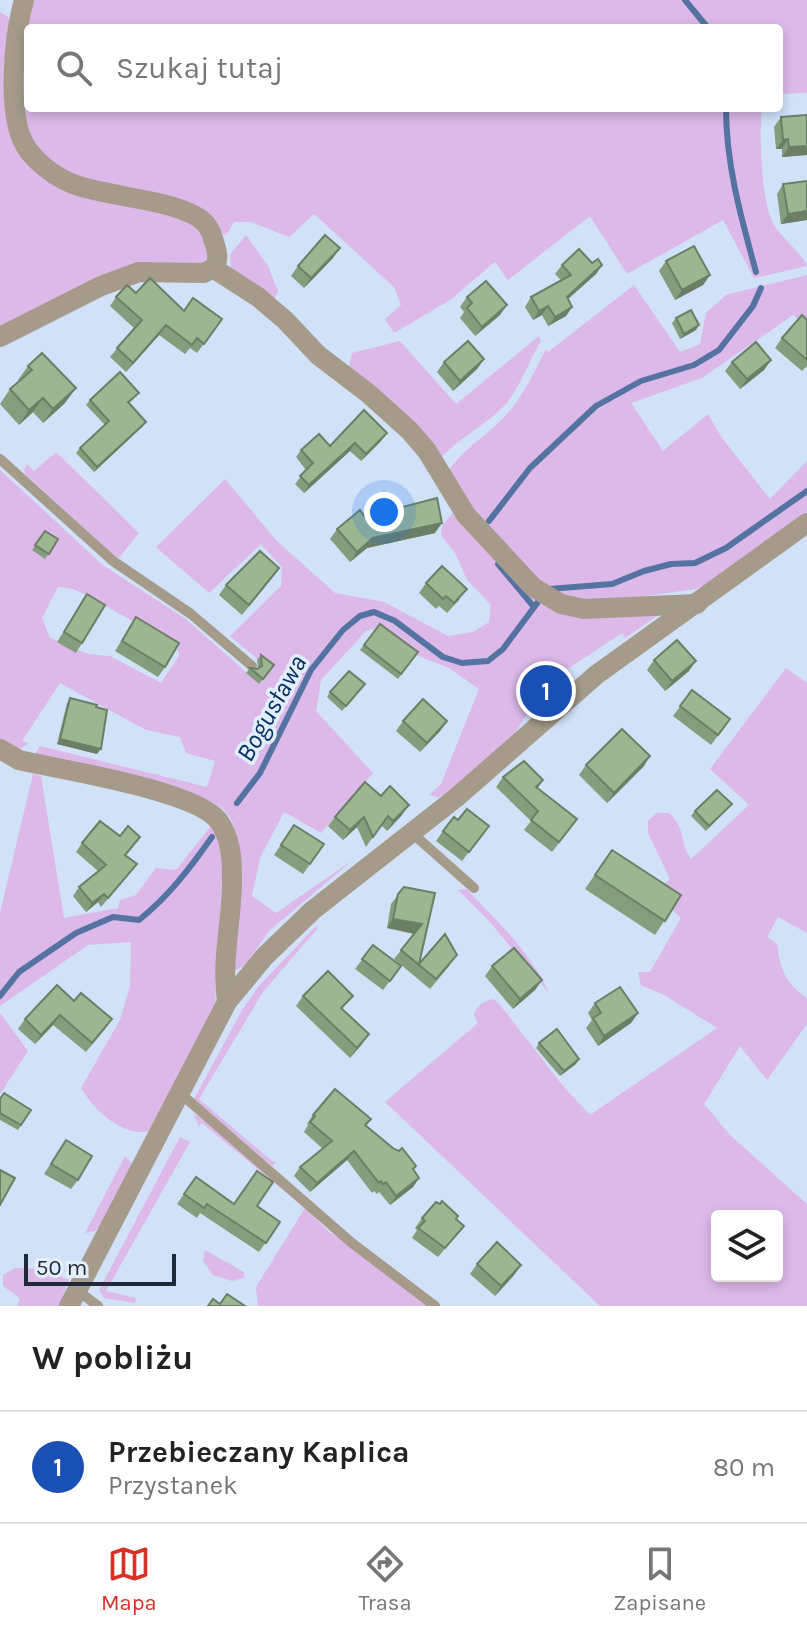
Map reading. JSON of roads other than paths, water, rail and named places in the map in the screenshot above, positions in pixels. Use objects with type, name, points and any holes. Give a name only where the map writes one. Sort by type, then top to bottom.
[{"type":"street","points":[[0,337],[101,286],[139,272],[204,273],[218,262],[217,248],[209,229],[198,218],[178,209],[68,182],[30,153],[20,133],[15,96],[17,32],[24,0]]},
{"type":"street","points":[[213,268],[258,297],[318,355],[369,394],[410,431],[427,451],[466,515],[533,587],[561,604],[584,609],[697,604]]},
{"type":"street","points":[[73,1298],[227,1002],[289,931],[412,833],[596,675],[807,523]]},
{"type":"street","points":[[0,749],[19,760],[173,797],[207,810],[217,819],[225,829],[232,862],[231,917],[224,977],[227,1002]]},
{"type":"lane","points":[[0,459],[113,561],[191,614],[252,666]]},
{"type":"lane","points":[[412,833],[474,888]]},
{"type":"lane","points":[[180,1093],[352,1243],[435,1306]]},
{"type":"lane","points":[[73,1298],[98,1306]]},
{"type":"waterway","name":"Bogusława","points":[[685,0],[705,24]]},
{"type":"waterway","name":"Bogusława","points":[[726,112],[732,170],[756,272]]},
{"type":"waterway","name":"Bogusława","points":[[489,521],[530,468],[596,406],[641,381],[694,365],[719,350],[753,306],[761,288]]},
{"type":"waterway","points":[[549,589],[612,584],[671,564],[695,563],[726,548],[807,491]]},
{"type":"waterway","name":"Bogusława","points":[[498,564],[534,607]]},
{"type":"waterway","name":"Bogusława","points":[[237,803],[260,773],[311,670],[343,630],[360,616],[374,612],[395,621],[443,657],[462,663],[488,661],[503,649],[538,602]]},
{"type":"waterway","name":"Bogusława","points":[[0,996],[19,972],[76,933],[113,917],[139,920],[178,881],[212,837]]},
{"type":"place","name":"Przebieczany Kaplica","points":[[546,691]]}]
